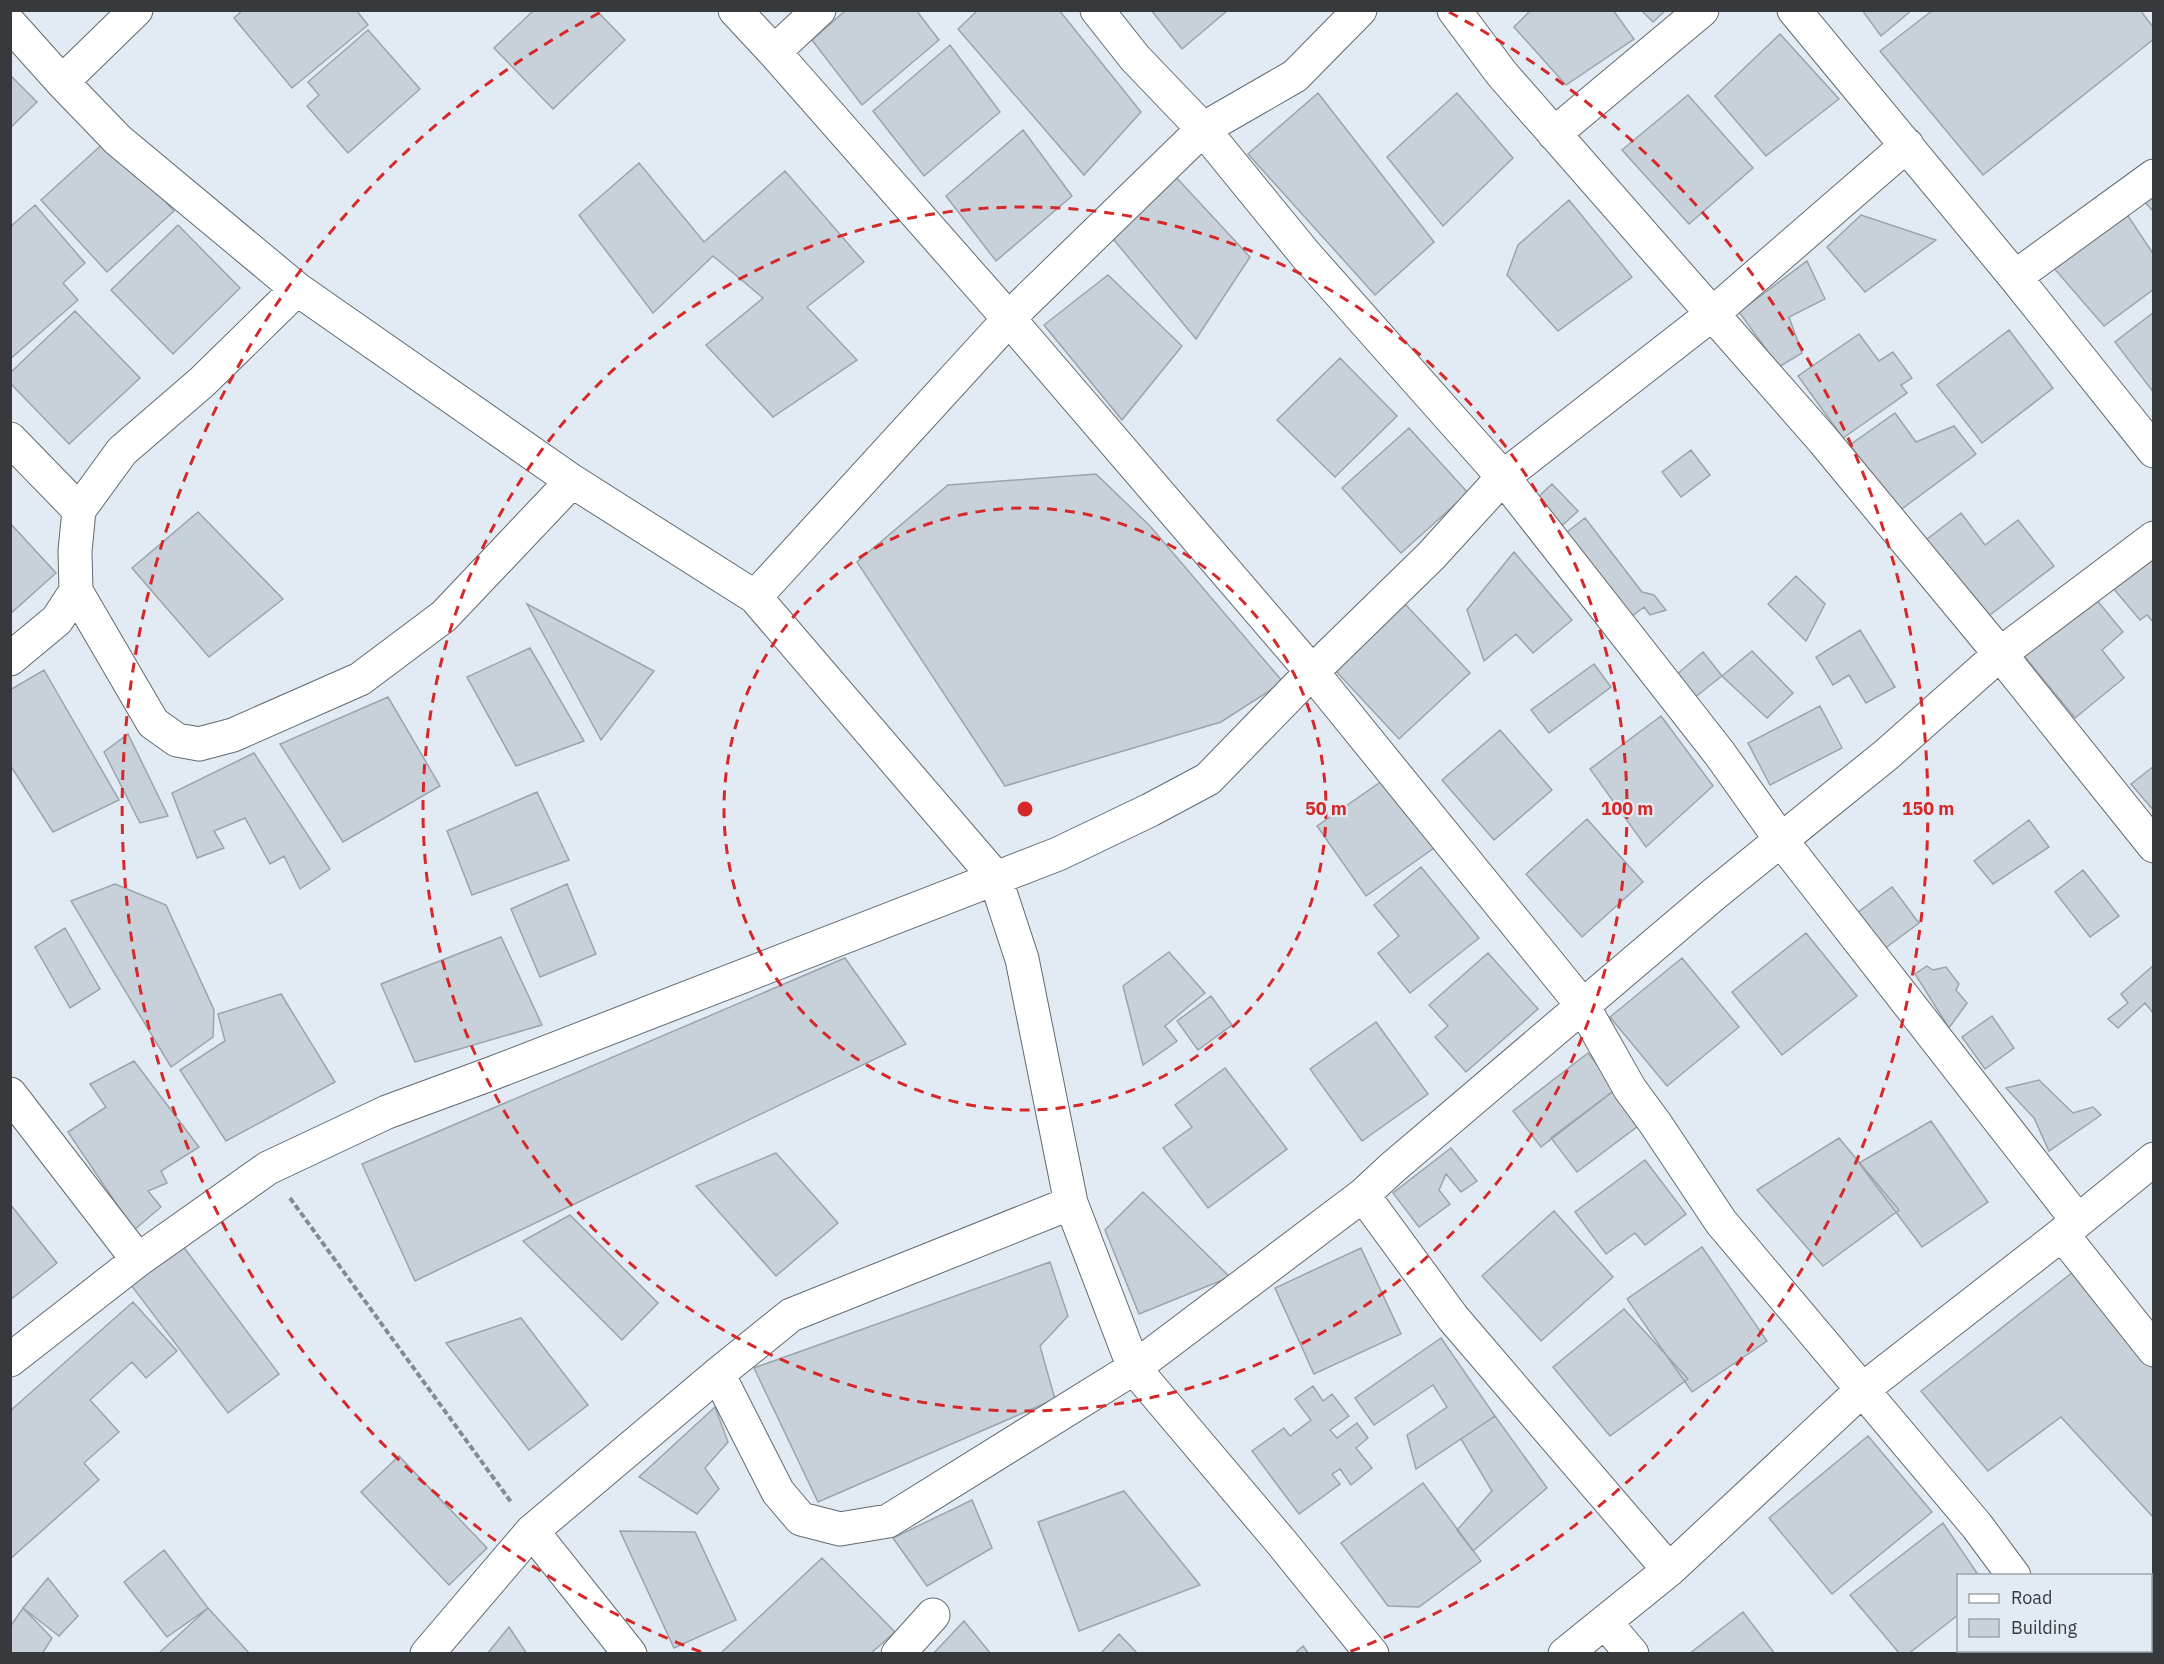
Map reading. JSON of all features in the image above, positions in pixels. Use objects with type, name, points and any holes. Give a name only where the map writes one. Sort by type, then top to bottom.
[{"type":"street","points":[[62,82],[136,10]]},
{"type":"street","points":[[735,10],[1009,319],[1311,672],[1583,1005],[1630,1089],[1721,1222],[1977,1526],[2013,1574]]},
{"type":"street","points":[[774,52],[819,10]]},
{"type":"street","points":[[1097,10],[1135,58],[1203,129],[1305,254],[1503,477],[1720,754],[1781,840],[2070,1227],[2154,1350]]},
{"type":"street","points":[[754,597],[1009,319],[1203,129],[1295,76],[1360,10]]},
{"type":"street","points":[[1454,10],[1502,74],[1823,440],[2000,654],[2154,846]]},
{"type":"street","points":[[1554,134],[1702,10]]},
{"type":"street","points":[[1794,10],[2015,277],[2154,451]]},
{"type":"street","points":[[10,24],[118,140],[297,289],[572,481],[754,597],[995,877],[1022,959],[1071,1203],[1134,1368],[1372,1653]]},
{"type":"street","points":[[10,1360],[138,1260],[268,1168],[387,1112],[1058,854],[1208,779],[1311,672],[1431,556],[1503,477],[1711,315],[1907,145]]},
{"type":"street","points":[[2015,277],[2154,176]]},
{"type":"street","points":[[297,289],[202,382],[122,451],[79,510],[75,551],[76,591],[153,723],[177,740],[199,744],[233,735],[360,679],[444,616],[572,481]]},
{"type":"street","points":[[10,439],[79,510]]},
{"type":"street","points":[[718,1374],[778,1492],[801,1520],[840,1529],[888,1521],[1134,1368],[1363,1195],[1583,1005],[1886,755],[2000,654],[2154,538]]},
{"type":"street","points":[[10,659],[57,620],[76,591]]},
{"type":"street","points":[[10,1094],[138,1260]]},
{"type":"street","points":[[1565,1653],[1668,1570],[1862,1390],[2154,1159]]},
{"type":"street","points":[[1363,1195],[1454,1318],[1668,1570]]},
{"type":"street","points":[[427,1653],[532,1531],[791,1315],[1071,1203]]},
{"type":"street","points":[[532,1531],[630,1653]]},
{"type":"street","points":[[898,1653],[933,1615]]},
{"type":"street","points":[[1605,1622],[1632,1653]]},
{"type":"path","points":[[268,1168],[532,1531]]},
{"type":"building","points":[[243,10],[356,10],[368,25],[292,88],[234,18]]},
{"type":"building","points":[[534,10],[596,10],[625,40],[553,109],[494,48]]},
{"type":"building","points":[[846,10],[916,10],[939,40],[862,105],[812,40]]},
{"type":"building","points":[[978,10],[1059,10],[1141,112],[1084,175],[958,29]]},
{"type":"building","points":[[1151,10],[1228,10],[1182,49]]},
{"type":"building","points":[[1531,10],[1613,10],[1634,39],[1566,85],[1514,27]]},
{"type":"building","points":[[1641,10],[1666,10],[1653,22]]},
{"type":"building","points":[[1862,10],[1912,10],[1881,36]]},
{"type":"building","points":[[1933,10],[2140,10],[2154,28],[2154,39],[1983,175],[1880,51]]},
{"type":"building","points":[[368,30],[420,89],[348,153],[307,106],[319,95],[308,82]]},
{"type":"building","points":[[1780,34],[1839,99],[1766,156],[1715,96]]},
{"type":"building","points":[[950,45],[1000,112],[924,176],[873,111]]},
{"type":"building","points":[[10,75],[37,102],[10,128]]},
{"type":"building","points":[[1318,93],[1434,242],[1375,295],[1248,154]]},
{"type":"building","points":[[1457,93],[1513,158],[1443,226],[1387,157]]},
{"type":"building","points":[[1688,95],[1753,168],[1689,224],[1622,150]]},
{"type":"building","points":[[1023,130],[1072,196],[996,261],[946,196]]},
{"type":"building","points":[[108,139],[174,211],[107,272],[41,200]]},
{"type":"building","points":[[639,163],[704,242],[785,171],[864,262],[807,307],[857,360],[773,417],[706,345],[763,298],[713,256],[653,313],[579,215]]},
{"type":"building","points":[[1174,175],[1250,257],[1196,339],[1110,235]]},
{"type":"building","points":[[2154,190],[2154,212],[2142,199]]},
{"type":"building","points":[[1569,200],[1632,277],[1558,331],[1507,275],[1518,245]]},
{"type":"building","points":[[35,205],[85,263],[63,283],[78,300],[10,359],[10,227]]},
{"type":"building","points":[[2126,213],[2154,255],[2154,289],[2104,326],[2052,266]]},
{"type":"building","points":[[1861,215],[1936,240],[1865,292],[1827,247]]},
{"type":"building","points":[[178,225],[240,288],[173,354],[111,290]]},
{"type":"building","points":[[1807,261],[1825,299],[1789,317],[1802,353],[1779,367],[1739,312]]},
{"type":"building","points":[[1108,275],[1182,346],[1122,420],[1044,325]]},
{"type":"building","points":[[75,311],[140,378],[69,444],[10,383],[10,373]]},
{"type":"building","points":[[2154,312],[2154,393],[2115,342]]},
{"type":"building","points":[[2009,330],[2053,388],[1982,443],[1937,385]]},
{"type":"building","points":[[1859,334],[1879,361],[1893,352],[1912,378],[1901,385],[1907,393],[1843,438],[1798,376]]},
{"type":"building","points":[[1340,358],[1397,416],[1335,477],[1277,420]]},
{"type":"building","points":[[1895,413],[1916,442],[1954,426],[1976,454],[1899,511],[1850,445]]},
{"type":"building","points":[[1409,428],[1468,493],[1401,553],[1342,488]]},
{"type":"building","points":[[1691,450],[1710,475],[1681,497],[1662,472]]},
{"type":"building","points":[[1096,474],[1150,526],[1283,682],[1221,722],[1005,786],[857,562],[948,485]]},
{"type":"building","points":[[1552,484],[1578,511],[1553,534],[1527,507]]},
{"type":"building","points":[[198,512],[283,599],[209,657],[132,568]]},
{"type":"building","points":[[1961,513],[1985,545],[2018,520],[2054,566],[1982,621],[1922,543]]},
{"type":"building","points":[[1585,518],[1642,592],[1654,595],[1666,610],[1650,615],[1644,607],[1627,620],[1562,536]]},
{"type":"building","points":[[10,523],[56,573],[10,614]]},
{"type":"building","points":[[1514,552],[1572,620],[1533,653],[1516,634],[1484,661],[1467,610]]},
{"type":"building","points":[[2154,553],[2154,623],[2147,615],[2140,620],[2113,588]]},
{"type":"building","points":[[1796,576],[1825,604],[1806,641],[1768,604]]},
{"type":"building","points":[[2091,593],[2123,632],[2102,650],[2124,678],[2075,718],[2020,651]]},
{"type":"building","points":[[527,604],[654,671],[601,740]]},
{"type":"building","points":[[1405,604],[1470,673],[1399,739],[1335,670]]},
{"type":"building","points":[[1860,630],[1895,687],[1866,703],[1849,675],[1833,685],[1816,657]]},
{"type":"building","points":[[530,648],[584,741],[516,766],[467,677]]},
{"type":"building","points":[[1752,651],[1793,693],[1767,718],[1722,676]]},
{"type":"building","points":[[1703,652],[1722,676],[1694,698],[1676,675]]},
{"type":"building","points":[[1594,664],[1611,687],[1549,733],[1531,710]]},
{"type":"building","points":[[44,670],[119,800],[53,832],[10,765],[10,690]]},
{"type":"building","points":[[388,697],[440,786],[343,842],[280,744]]},
{"type":"building","points":[[1820,706],[1842,748],[1770,785],[1748,743]]},
{"type":"building","points":[[1661,716],[1713,786],[1646,847],[1590,769]]},
{"type":"building","points":[[1500,730],[1552,790],[1494,840],[1442,780]]},
{"type":"building","points":[[128,734],[168,816],[140,823],[104,752]]},
{"type":"building","points":[[254,753],[330,869],[300,889],[284,856],[270,864],[245,818],[214,831],[224,848],[197,858],[172,793]]},
{"type":"building","points":[[2154,766],[2154,811],[2131,784]]},
{"type":"building","points":[[1385,779],[1434,848],[1366,896],[1317,826]]},
{"type":"building","points":[[537,792],[569,860],[472,895],[447,831]]},
{"type":"building","points":[[1587,819],[1643,882],[1582,937],[1526,874]]},
{"type":"building","points":[[2029,820],[2049,847],[1993,884],[1974,861]]},
{"type":"building","points":[[1421,867],[1479,938],[1410,993],[1378,953],[1399,936],[1374,905]]},
{"type":"building","points":[[2083,870],[2119,916],[2090,937],[2055,892]]},
{"type":"building","points":[[115,884],[166,905],[214,1010],[213,1037],[171,1067],[71,901]]},
{"type":"building","points":[[567,884],[596,954],[540,977],[511,909]]},
{"type":"building","points":[[1892,887],[1919,923],[1884,949],[1857,913]]},
{"type":"building","points":[[65,928],[100,989],[70,1008],[35,947]]},
{"type":"building","points":[[1806,933],[1857,996],[1782,1055],[1732,992]]},
{"type":"building","points":[[501,937],[542,1025],[415,1062],[381,984]]},
{"type":"building","points":[[1169,952],[1205,993],[1165,1026],[1177,1041],[1143,1065],[1123,986]]},
{"type":"building","points":[[1488,953],[1538,1009],[1466,1072],[1435,1037],[1448,1026],[1429,1005]]},
{"type":"building","points":[[845,958],[906,1044],[415,1281],[362,1164]]},
{"type":"building","points":[[1682,958],[1739,1027],[1667,1086],[1610,1017]]},
{"type":"building","points":[[2154,965],[2154,1014],[2145,1003],[2118,1028],[2108,1019],[2128,1003],[2121,994]]},
{"type":"building","points":[[1927,966],[1933,970],[1946,967],[1959,984],[1956,990],[1967,1003],[1949,1028],[1915,974]]},
{"type":"building","points":[[281,994],[335,1082],[226,1141],[180,1070],[225,1041],[218,1014]]},
{"type":"building","points":[[1211,996],[1232,1025],[1198,1050],[1177,1021]]},
{"type":"building","points":[[1992,1016],[2014,1048],[1985,1069],[1962,1037]]},
{"type":"building","points":[[1376,1022],[1428,1094],[1362,1141],[1310,1069]]},
{"type":"building","points":[[1588,1053],[1616,1089],[1541,1147],[1513,1111]]},
{"type":"building","points":[[134,1061],[199,1147],[161,1171],[167,1183],[148,1191],[161,1207],[134,1230],[68,1132],[106,1107],[90,1084]]},
{"type":"building","points":[[1225,1068],[1287,1149],[1208,1208],[1163,1148],[1192,1127],[1175,1105]]},
{"type":"building","points":[[2039,1080],[2073,1113],[2093,1107],[2101,1115],[2049,1151],[2034,1118],[2006,1088]]},
{"type":"building","points":[[1616,1089],[1642,1123],[1577,1172],[1551,1138]]},
{"type":"building","points":[[1931,1121],[1988,1202],[1922,1247],[1859,1163]]},
{"type":"building","points":[[1839,1138],[1899,1210],[1823,1266],[1757,1190]]},
{"type":"building","points":[[1451,1148],[1477,1181],[1461,1192],[1446,1174],[1439,1190],[1450,1204],[1419,1227],[1393,1193]]},
{"type":"building","points":[[776,1153],[838,1223],[776,1276],[696,1186]]},
{"type":"building","points":[[1645,1160],[1686,1214],[1645,1245],[1635,1233],[1606,1254],[1575,1212]]},
{"type":"building","points":[[1143,1192],[1230,1277],[1139,1314],[1105,1230]]},
{"type":"building","points":[[10,1204],[57,1263],[10,1300]]},
{"type":"building","points":[[1554,1211],[1613,1277],[1541,1341],[1482,1276]]},
{"type":"building","points":[[570,1215],[658,1303],[622,1340],[523,1241]]},
{"type":"building","points":[[182,1245],[279,1374],[228,1413],[131,1285]]},
{"type":"building","points":[[1702,1247],[1767,1341],[1692,1392],[1627,1299]]},
{"type":"building","points":[[1361,1248],[1401,1334],[1314,1374],[1275,1288]]},
{"type":"building","points":[[1050,1262],[1068,1316],[1040,1346],[1055,1399],[818,1502],[754,1368]]},
{"type":"building","points":[[2073,1272],[2154,1369],[2154,1518],[2061,1417],[1988,1471],[1921,1391]]},
{"type":"building","points":[[133,1302],[177,1351],[146,1378],[132,1362],[90,1400],[119,1432],[84,1463],[99,1480],[10,1559],[10,1411]]},
{"type":"building","points":[[1624,1309],[1688,1379],[1610,1436],[1553,1367]]},
{"type":"building","points":[[521,1318],[588,1405],[529,1450],[446,1343]]},
{"type":"building","points":[[1441,1338],[1495,1416],[1416,1469],[1407,1435],[1447,1407],[1433,1385],[1374,1425],[1355,1398]]},
{"type":"building","points":[[1313,1386],[1323,1401],[1332,1394],[1349,1416],[1330,1430],[1337,1438],[1357,1423],[1368,1438],[1356,1448],[1372,1468],[1351,1485],[1340,1469],[1332,1474],[1340,1484],[1299,1514],[1252,1451],[1284,1428],[1290,1436],[1311,1420],[1295,1399]]},
{"type":"building","points":[[715,1407],[728,1442],[705,1468],[719,1489],[697,1514],[639,1477]]},
{"type":"building","points":[[1495,1416],[1547,1488],[1473,1551],[1457,1530],[1492,1491],[1461,1439]]},
{"type":"building","points":[[1868,1436],[1932,1512],[1832,1594],[1769,1518]]},
{"type":"building","points":[[399,1456],[487,1548],[449,1585],[361,1492]]},
{"type":"building","points":[[1423,1483],[1481,1561],[1419,1607],[1388,1606],[1341,1543]]},
{"type":"building","points":[[1124,1491],[1200,1585],[1079,1631],[1038,1522]]},
{"type":"building","points":[[972,1500],[992,1548],[927,1586],[893,1538]]},
{"type":"building","points":[[1943,1523],[1978,1574],[1957,1574],[1957,1616],[1908,1654],[1900,1654],[1850,1595]]},
{"type":"building","points":[[620,1531],[695,1532],[736,1620],[674,1648]]},
{"type":"building","points":[[164,1550],[208,1608],[167,1637],[124,1582]]},
{"type":"building","points":[[822,1558],[895,1632],[870,1654],[720,1654]]},
{"type":"building","points":[[48,1578],[78,1616],[59,1636],[23,1608]]},
{"type":"building","points":[[23,1608],[52,1638],[42,1654],[10,1654],[10,1627]]},
{"type":"building","points":[[208,1608],[250,1654],[158,1654]]},
{"type":"building","points":[[1743,1612],[1775,1654],[1689,1654]]},
{"type":"building","points":[[964,1621],[991,1654],[933,1654]]},
{"type":"building","points":[[2152,1626],[2154,1627],[2154,1654],[2130,1654],[2129,1652],[2152,1652]]},
{"type":"building","points":[[509,1627],[527,1654],[487,1654]]},
{"type":"building","points":[[1119,1634],[1138,1654],[1100,1654]]},
{"type":"building","points":[[1303,1646],[1309,1654],[1294,1654]]}]
